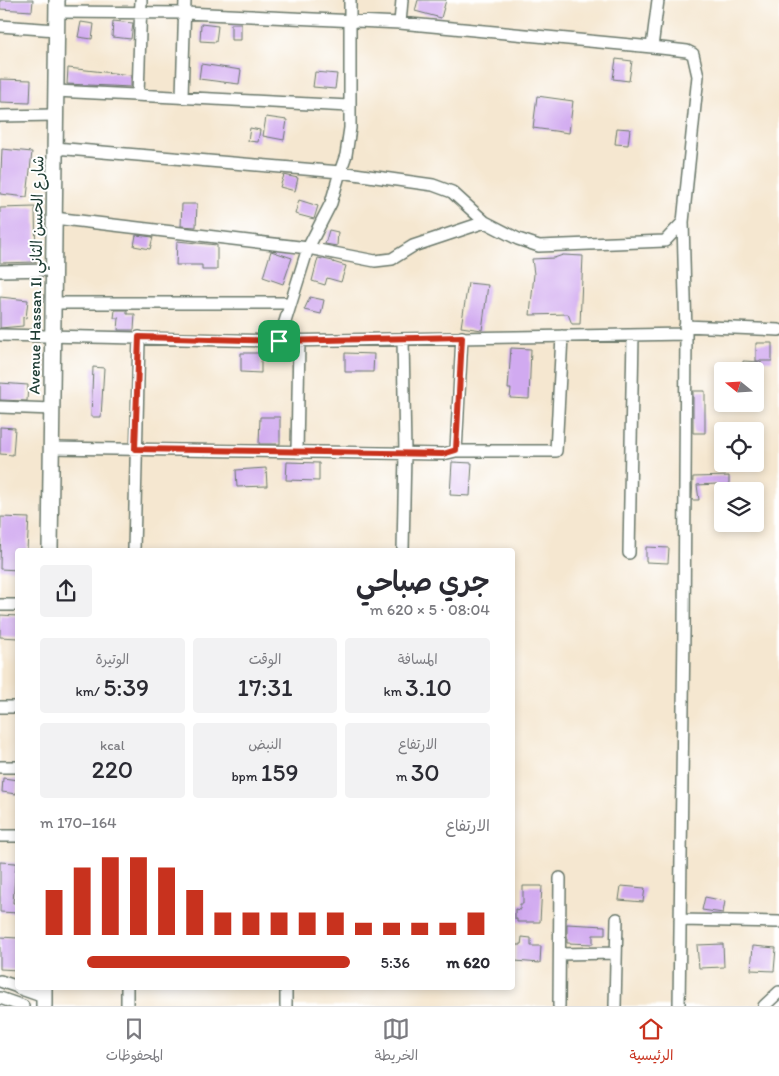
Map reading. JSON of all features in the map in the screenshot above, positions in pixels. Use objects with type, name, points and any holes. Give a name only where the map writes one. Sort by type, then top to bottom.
[{"type":"main road","name":"Avenue Hassan II شارع الحسن الثاني","points":[[50,548],[57,6]]},
{"type":"street","points":[[138,95],[141,0]]},
{"type":"street","points":[[182,96],[185,0]]},
{"type":"street","points":[[279,341],[308,248],[332,203],[349,142],[350,0]]},
{"type":"street","points":[[400,23],[402,0]]},
{"type":"street","points":[[652,47],[658,0]]},
{"type":"street","points":[[57,6],[140,12],[400,23],[652,47],[693,54],[698,76],[683,222],[686,330],[679,1006]]},
{"type":"street","points":[[0,26],[56,30]]},
{"type":"street","points":[[56,91],[349,106]]},
{"type":"street","points":[[0,116],[55,115]]},
{"type":"street","points":[[55,148],[340,172],[433,185],[452,192],[485,222],[518,239],[539,246],[665,241],[683,222]]},
{"type":"street","points":[[54,218],[308,248],[375,262],[385,260],[413,246],[485,222]]},
{"type":"street","points":[[0,271],[53,270]]},
{"type":"street","points":[[53,303],[290,303]]},
{"type":"street","points":[[0,335],[279,341],[562,336],[686,330],[779,330]]},
{"type":"street","points":[[628,553],[633,334]]},
{"type":"street","points":[[51,448],[443,454],[456,450],[556,451],[562,336]]},
{"type":"street","points":[[134,548],[139,337]]},
{"type":"street","points":[[456,450],[462,337]]},
{"type":"street","points":[[403,338],[405,453],[403,548]]},
{"type":"street","points":[[297,452],[299,340]]},
{"type":"street","points":[[0,407],[52,409]]},
{"type":"street","points":[[0,605],[15,605]]},
{"type":"street","points":[[0,707],[15,707]]},
{"type":"street","points":[[0,767],[15,767]]},
{"type":"street","points":[[0,836],[15,836]]},
{"type":"street","points":[[559,1006],[560,878]]},
{"type":"street","points":[[615,1006],[617,919]]},
{"type":"street","points":[[680,920],[779,922]]},
{"type":"street","points":[[560,954],[616,953]]},
{"type":"street","points":[[0,981],[15,986]]},
{"type":"street","points":[[26,990],[44,997]]},
{"type":"street","points":[[126,1006],[127,990]]},
{"type":"street","points":[[286,990],[286,1006]]},
{"type":"street","points":[[764,1006],[779,992]]},
{"type":"street","points":[[0,998],[23,1006]]},
{"type":"building","points":[[0,0],[33,0],[32,11],[0,9]]},
{"type":"building","points":[[418,0],[446,0],[441,18],[415,11]]},
{"type":"building","points":[[113,21],[133,23],[131,39],[112,37]]},
{"type":"building","points":[[81,22],[94,24],[92,39],[78,37]]},
{"type":"building","points":[[201,24],[218,26],[216,42],[200,41]]},
{"type":"building","points":[[231,24],[241,24],[241,40],[231,40]]},
{"type":"building","points":[[616,59],[632,61],[629,81],[613,79]]},
{"type":"building","points":[[201,64],[241,70],[239,84],[199,79]]},
{"type":"building","points":[[68,68],[131,75],[131,87],[67,84]]},
{"type":"building","points":[[315,72],[337,74],[335,89],[313,87]]},
{"type":"building","points":[[0,79],[31,80],[30,103],[0,102]]},
{"type":"building","points":[[537,96],[573,101],[569,133],[533,128]]},
{"type":"building","points":[[266,117],[287,120],[284,140],[263,136]]},
{"type":"building","points":[[250,128],[260,130],[258,142],[248,141]]},
{"type":"building","points":[[617,128],[630,129],[628,145],[615,144]]},
{"type":"building","points":[[2,149],[32,152],[27,197],[0,194]]},
{"type":"building","points":[[284,175],[298,178],[295,191],[280,187]]},
{"type":"building","points":[[299,200],[318,206],[314,219],[295,214]]},
{"type":"building","points":[[182,204],[197,204],[196,227],[181,226]]},
{"type":"building","points":[[35,207],[36,262],[0,263],[0,208]]},
{"type":"building","points":[[329,230],[338,232],[337,246],[325,244]]},
{"type":"building","points":[[136,235],[153,237],[150,249],[134,246]]},
{"type":"building","points":[[177,241],[217,245],[217,270],[202,270],[202,265],[176,265]]},
{"type":"building","points":[[271,251],[292,258],[283,284],[263,277]]},
{"type":"building","points":[[563,255],[583,256],[580,324],[572,324],[568,314],[530,315],[534,274],[532,259],[554,258]]},
{"type":"building","points":[[318,258],[346,266],[341,282],[327,278],[325,285],[312,281]]},
{"type":"building","points":[[468,283],[488,285],[482,330],[461,327]]},
{"type":"building","points":[[0,297],[28,300],[26,318],[23,317],[23,326],[0,328]]},
{"type":"building","points":[[310,297],[324,300],[321,314],[304,310]]},
{"type":"building","points":[[115,310],[127,310],[127,314],[135,314],[134,330],[118,330],[119,318],[114,318]]},
{"type":"building","points":[[756,343],[772,343],[772,361],[756,361]]},
{"type":"building","points":[[511,348],[531,349],[529,399],[510,398],[511,389],[508,389]]},
{"type":"building","points":[[241,353],[261,353],[261,373],[241,372]]},
{"type":"building","points":[[345,353],[374,354],[373,372],[345,372]]},
{"type":"building","points":[[93,367],[104,368],[101,417],[91,417]]},
{"type":"building","points":[[0,383],[28,385],[27,401],[0,400]]},
{"type":"building","points":[[693,391],[705,391],[705,433],[693,433]]},
{"type":"building","points":[[260,417],[280,417],[280,444],[259,444]]},
{"type":"building","points":[[0,427],[15,428],[13,455],[0,454]]},
{"type":"building","points":[[287,462],[319,463],[319,481],[286,480]]},
{"type":"building","points":[[452,462],[472,463],[470,496],[450,495]]},
{"type":"building","points":[[266,468],[267,486],[237,487],[236,470]]},
{"type":"building","points":[[729,476],[729,482],[697,485],[699,500],[692,500],[693,477]]},
{"type":"building","points":[[1,517],[29,518],[27,548],[15,548],[15,570],[0,569]]},
{"type":"building","points":[[646,547],[669,548],[668,563],[646,562]]},
{"type":"building","points":[[0,615],[15,616],[15,638],[0,637]]},
{"type":"building","points":[[3,778],[15,780],[15,794],[2,792]]},
{"type":"building","points":[[0,862],[15,863],[13,903],[15,903],[15,913],[0,912]]},
{"type":"building","points":[[523,886],[542,886],[540,922],[517,922],[517,919],[515,919],[515,909],[520,910],[520,904],[523,904]]},
{"type":"building","points":[[621,886],[645,888],[643,902],[619,900]]},
{"type":"building","points":[[705,897],[725,901],[723,913],[702,910]]},
{"type":"building","points":[[567,924],[605,926],[605,935],[593,935],[593,944],[567,943]]},
{"type":"building","points":[[0,937],[15,938],[15,970],[0,969]]},
{"type":"building","points":[[522,937],[531,938],[531,946],[541,946],[540,963],[515,961],[516,945],[521,945]]},
{"type":"building","points":[[723,944],[724,967],[699,968],[697,945]]},
{"type":"building","points":[[753,946],[776,948],[774,971],[751,970]]},
{"type":"route","points":[[139,337],[279,341],[462,337],[456,450],[443,454],[135,449],[139,337]]}]
